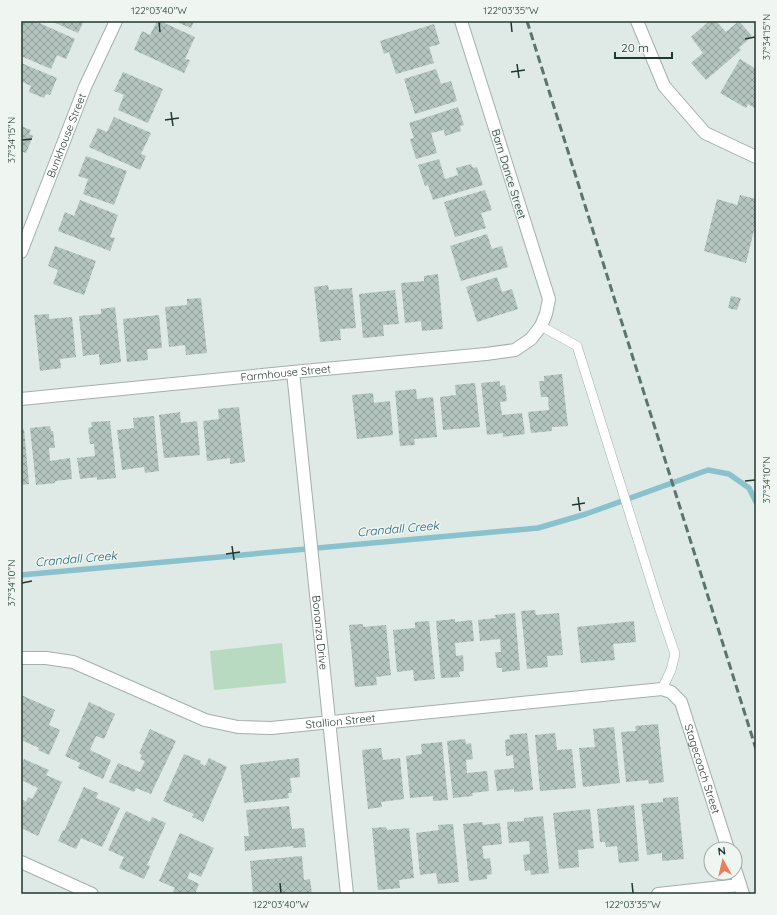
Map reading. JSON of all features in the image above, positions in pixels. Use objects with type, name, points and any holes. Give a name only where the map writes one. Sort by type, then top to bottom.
[{"type":"street","name":"Bunkhouse Street","points":[[21,252],[86,87],[116,21]]},
{"type":"street","name":"Barn Dance Street","points":[[462,21],[549,299],[546,314],[541,326]]},
{"type":"street","points":[[637,21],[664,86],[690,116],[705,133],[756,157]]},
{"type":"street","name":"Farmhouse Street","points":[[21,399],[515,350],[531,339],[541,326]]},
{"type":"street","name":"Bonanza Drive","points":[[293,372],[347,894]]},
{"type":"street","name":"Stallion Street","points":[[21,658],[46,658],[73,662],[205,720],[238,727],[271,728],[667,690]]},
{"type":"street","name":"Stagecoach Street","points":[[667,690],[681,702],[725,841]]},
{"type":"street","points":[[21,862],[92,894]]},
{"type":"street","points":[[658,894],[742,889]]},
{"type":"lane","points":[[541,326],[578,346],[637,539],[675,654],[670,670],[667,690]]},
{"type":"green space","points":[[282,643],[286,683],[214,690],[210,651]]},
{"type":"building","points":[[22,21],[35,21],[75,39],[66,59],[57,55],[51,69],[21,56],[21,37],[23,32],[21,31]]},
{"type":"building","points":[[51,21],[84,21],[78,33]]},
{"type":"building","points":[[157,21],[195,37],[185,59],[190,60],[184,73],[134,50],[142,31],[150,35]]},
{"type":"building","points":[[174,21],[194,21],[191,28]]},
{"type":"building","points":[[709,21],[716,21],[726,32],[739,21],[752,36],[739,48],[741,50],[706,80],[691,63],[703,53],[691,37]]},
{"type":"building","points":[[434,24],[440,44],[429,47],[434,63],[396,74],[389,52],[384,54],[380,41]]},
{"type":"building","points":[[740,59],[756,69],[756,109],[748,104],[746,108],[720,93]]},
{"type":"building","points":[[21,63],[57,78],[50,95],[46,94],[44,98],[29,92],[31,86],[21,81]]},
{"type":"building","points":[[436,69],[441,84],[451,81],[457,101],[415,114],[404,79]]},
{"type":"building","points":[[123,72],[163,89],[148,123],[118,110],[124,95],[114,91]]},
{"type":"building","points":[[458,107],[464,125],[460,126],[461,131],[445,136],[444,130],[431,133],[437,153],[416,159],[410,139],[414,138],[409,123]]},
{"type":"building","points":[[114,117],[151,133],[141,154],[146,156],[140,170],[89,147],[98,128],[107,132]]},
{"type":"building","points":[[21,126],[31,130],[29,134],[33,136],[26,153],[21,151]]},
{"type":"building","points":[[86,156],[127,171],[114,205],[83,194],[88,179],[78,176]]},
{"type":"building","points":[[439,159],[445,179],[458,175],[456,168],[471,164],[473,168],[477,167],[483,185],[433,200],[428,185],[425,186],[418,165]]},
{"type":"building","points":[[485,190],[492,210],[481,213],[486,228],[455,237],[444,202]]},
{"type":"building","points":[[740,195],[756,199],[756,222],[746,263],[704,251],[717,199],[737,205]]},
{"type":"building","points":[[80,200],[118,215],[110,237],[115,238],[110,251],[58,231],[65,212],[74,216]]},
{"type":"building","points":[[487,234],[492,249],[502,246],[508,267],[461,281],[450,246]]},
{"type":"building","points":[[55,246],[96,261],[84,295],[53,284],[58,270],[48,266]]},
{"type":"building","points":[[438,274],[443,329],[422,331],[421,321],[405,323],[401,283],[424,281],[424,276]]},
{"type":"building","points":[[497,277],[502,292],[512,289],[518,309],[477,322],[466,287]]},
{"type":"building","points":[[328,285],[329,290],[352,288],[356,328],[340,329],[341,340],[320,342],[314,287]]},
{"type":"building","points":[[395,290],[399,324],[383,325],[384,336],[363,338],[359,294]]},
{"type":"building","points":[[731,296],[741,298],[737,310],[728,308]]},
{"type":"building","points":[[201,298],[207,353],[186,355],[185,345],[169,347],[165,307],[187,305],[187,299]]},
{"type":"building","points":[[115,307],[121,362],[100,365],[99,354],[83,356],[79,316],[101,314],[101,309]]},
{"type":"building","points":[[49,314],[49,319],[72,317],[76,357],[60,359],[61,368],[40,371],[34,315]]},
{"type":"building","points":[[159,315],[162,348],[147,349],[148,360],[127,362],[123,319]]},
{"type":"building","points":[[562,374],[568,426],[552,427],[552,431],[531,433],[528,412],[549,410],[548,397],[541,397],[539,381],[544,381],[544,376]]},
{"type":"building","points":[[500,381],[500,386],[505,385],[507,401],[500,402],[502,415],[522,413],[525,434],[503,437],[503,433],[487,435],[481,383]]},
{"type":"building","points":[[475,383],[480,427],[443,430],[440,397],[456,395],[455,385]]},
{"type":"building","points":[[416,389],[417,399],[433,397],[437,437],[414,439],[415,445],[400,446],[395,391]]},
{"type":"building","points":[[373,393],[374,403],[390,401],[393,435],[357,439],[352,395]]},
{"type":"building","points":[[239,407],[245,462],[230,464],[230,458],[207,461],[203,421],[219,419],[218,409]]},
{"type":"building","points":[[180,412],[181,423],[197,421],[200,455],[164,458],[159,415]]},
{"type":"building","points":[[154,416],[159,471],[145,473],[144,467],[122,470],[117,430],[134,428],[133,418]]},
{"type":"building","points":[[110,421],[116,478],[97,480],[97,477],[80,479],[77,458],[95,456],[94,444],[90,444],[88,428],[92,427],[91,422]]},
{"type":"building","points":[[50,426],[51,431],[53,431],[55,448],[49,448],[50,461],[70,458],[72,479],[36,485],[30,428]]},
{"type":"building","points":[[21,429],[24,429],[29,484],[21,485]]},
{"type":"building","points":[[535,610],[536,615],[559,613],[563,655],[547,656],[548,667],[527,669],[521,611]]},
{"type":"building","points":[[515,613],[520,670],[502,672],[502,668],[497,668],[495,652],[501,652],[500,639],[480,641],[478,620],[496,618],[495,615]]},
{"type":"building","points":[[455,619],[455,622],[472,620],[474,641],[455,643],[456,656],[463,655],[464,671],[459,672],[460,677],[441,678],[436,621]]},
{"type":"building","points":[[429,621],[435,679],[414,681],[413,670],[397,672],[393,630],[415,628],[415,622]]},
{"type":"building","points":[[634,621],[636,642],[613,644],[615,660],[581,663],[577,627]]},
{"type":"building","points":[[363,624],[363,627],[386,625],[391,675],[376,677],[377,685],[355,687],[349,625]]},
{"type":"building","points":[[21,695],[55,710],[49,725],[60,730],[49,755],[38,750],[39,748],[21,740]]},
{"type":"building","points":[[89,702],[115,714],[104,739],[96,736],[90,750],[111,760],[103,779],[78,768],[80,763],[65,756]]},
{"type":"building","points":[[658,724],[664,782],[649,784],[648,780],[626,782],[621,732],[636,731],[635,726]]},
{"type":"building","points":[[614,727],[620,783],[583,787],[579,748],[595,747],[593,729]]},
{"type":"building","points":[[150,729],[176,741],[151,794],[136,788],[134,792],[109,782],[118,763],[140,772],[145,761],[140,759],[142,755],[139,753]]},
{"type":"building","points":[[527,733],[533,790],[514,792],[514,789],[497,791],[494,770],[514,768],[513,755],[506,756],[505,740],[510,739],[509,735]]},
{"type":"building","points":[[555,733],[557,750],[572,749],[576,788],[540,791],[535,735]]},
{"type":"building","points":[[465,739],[466,744],[471,743],[473,759],[466,760],[467,773],[487,771],[489,791],[472,793],[473,796],[453,798],[447,741]]},
{"type":"building","points":[[442,742],[448,800],[433,801],[433,796],[410,798],[406,756],[422,754],[421,744]]},
{"type":"building","points":[[381,748],[383,760],[400,758],[404,799],[381,802],[382,807],[368,809],[362,750]]},
{"type":"building","points":[[184,754],[201,761],[200,763],[205,766],[209,758],[227,767],[203,822],[192,817],[194,814],[163,801]]},
{"type":"building","points":[[299,758],[300,777],[290,778],[292,793],[288,793],[289,798],[244,803],[240,765]]},
{"type":"building","points":[[24,759],[49,770],[46,775],[62,782],[38,836],[21,828],[21,804],[23,800],[26,802],[28,797],[32,799],[38,788],[21,780],[21,766]]},
{"type":"building","points":[[84,787],[98,793],[96,798],[120,808],[102,847],[81,838],[76,849],[58,841]]},
{"type":"building","points":[[678,797],[684,859],[662,861],[662,853],[647,855],[641,804],[663,802],[663,798]]},
{"type":"building","points":[[634,805],[639,861],[619,863],[617,846],[606,847],[605,842],[600,842],[597,809]]},
{"type":"building","points":[[289,806],[292,829],[304,828],[306,847],[293,848],[293,846],[245,851],[244,836],[249,836],[246,810]]},
{"type":"building","points":[[590,809],[594,848],[578,850],[579,867],[559,869],[553,813]]},
{"type":"building","points":[[126,811],[150,822],[152,817],[166,823],[147,865],[150,866],[144,879],[119,868],[124,857],[108,850]]},
{"type":"building","points":[[543,816],[549,873],[531,875],[530,870],[525,871],[523,855],[530,854],[529,841],[509,843],[507,822],[524,821],[524,818]]},
{"type":"building","points":[[482,822],[483,825],[500,823],[502,844],[482,846],[484,859],[490,858],[492,874],[487,875],[487,879],[469,881],[463,824]]},
{"type":"building","points":[[453,824],[459,882],[438,884],[436,873],[420,875],[416,833],[439,830],[438,825]]},
{"type":"building","points":[[386,827],[387,830],[409,828],[414,878],[399,880],[400,888],[378,890],[372,828]]},
{"type":"building","points":[[180,833],[214,848],[201,877],[190,872],[187,878],[199,884],[195,894],[172,894],[175,888],[159,881]]},
{"type":"building","points":[[302,856],[304,880],[310,879],[312,894],[253,894],[250,861]]},
{"type":"waterway","name":"Crandall Creek","points":[[21,575],[538,528],[586,514],[708,470],[729,474],[749,488],[756,502]]},
{"type":"railway","points":[[527,21],[756,749]]}]
